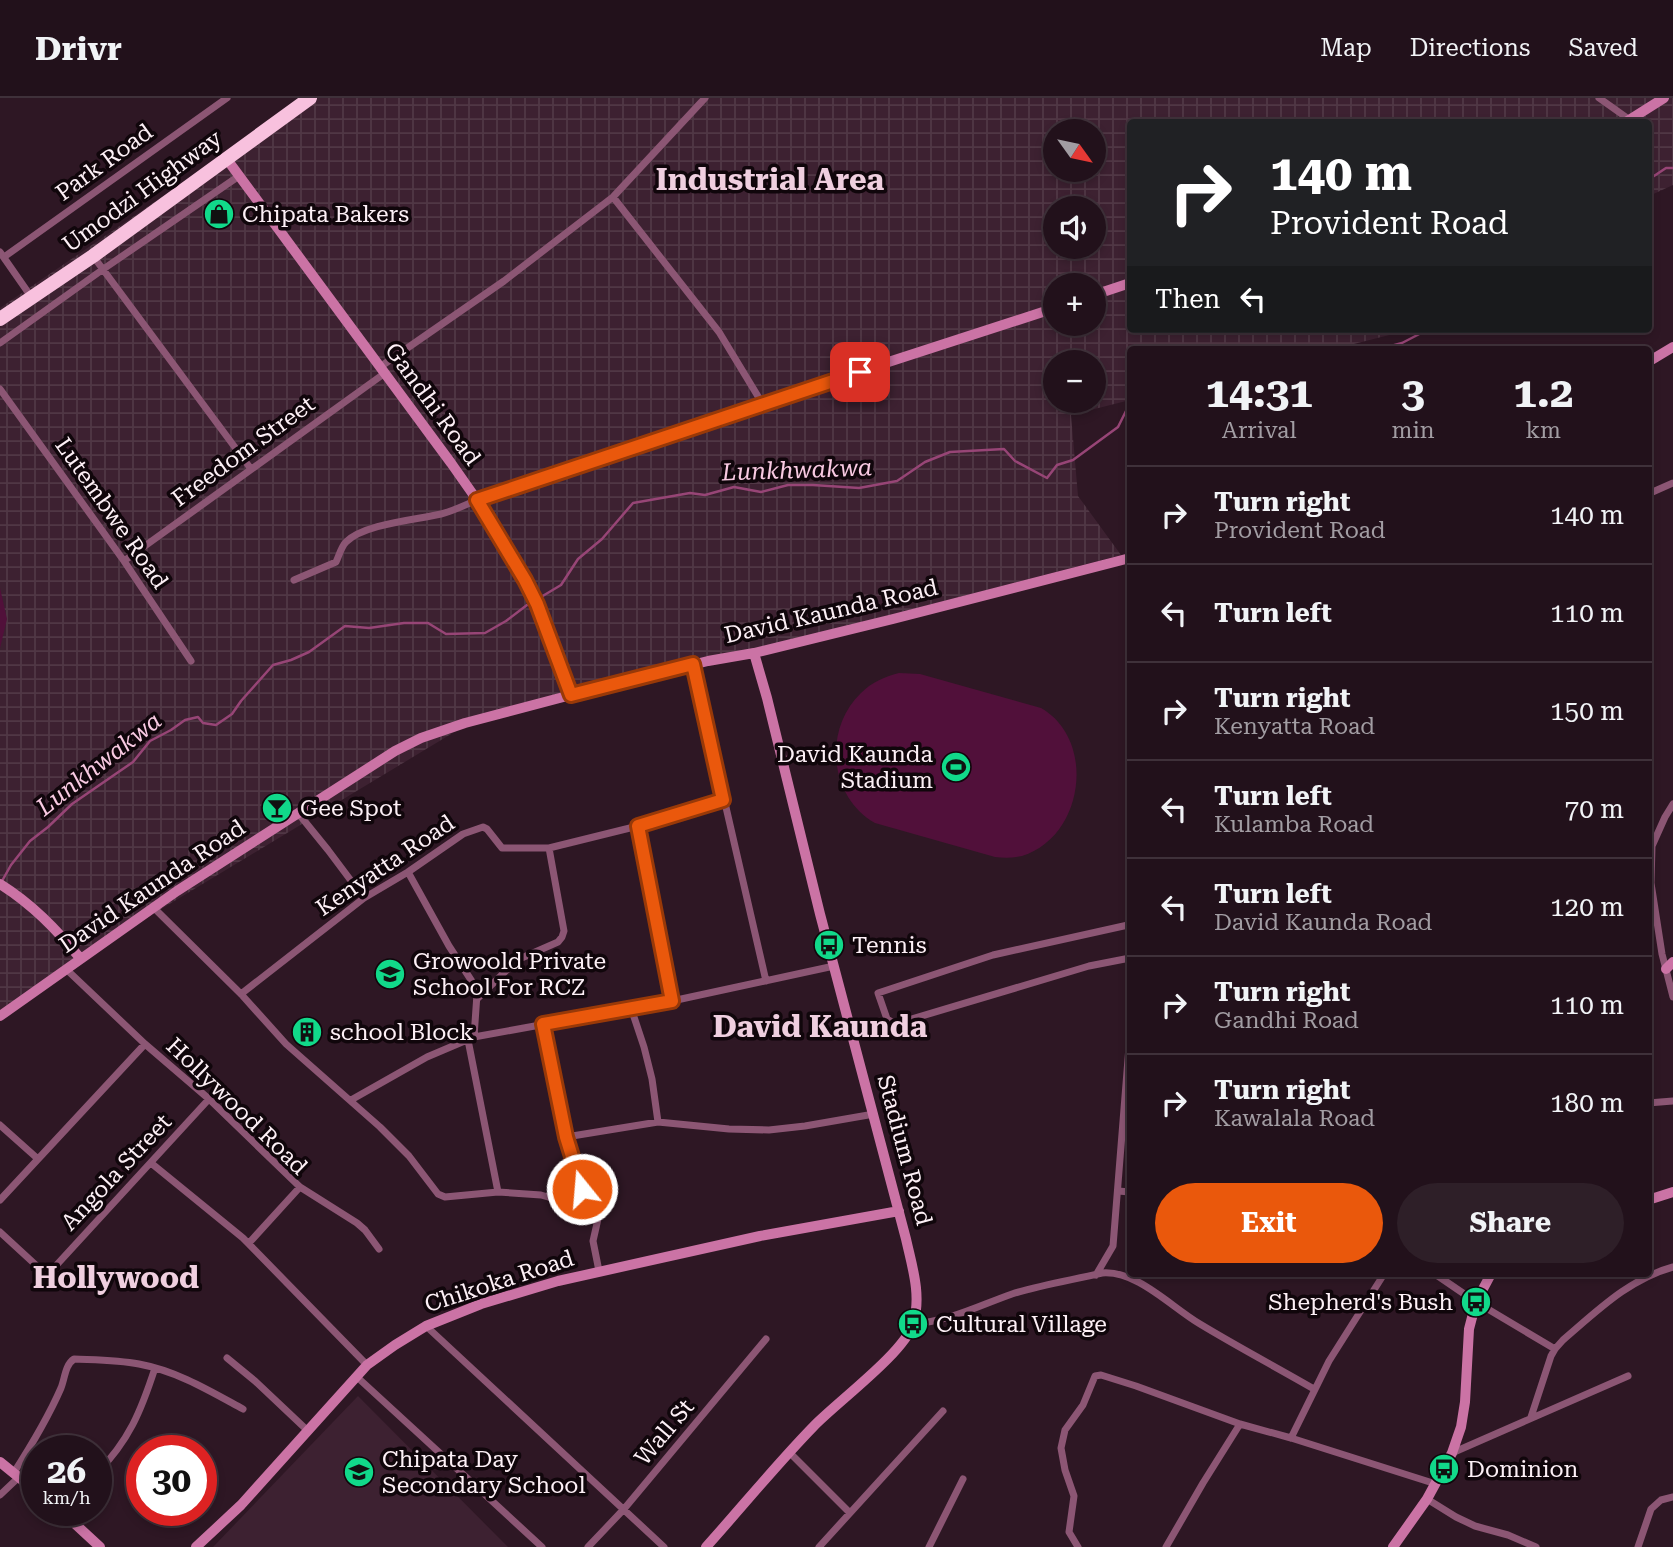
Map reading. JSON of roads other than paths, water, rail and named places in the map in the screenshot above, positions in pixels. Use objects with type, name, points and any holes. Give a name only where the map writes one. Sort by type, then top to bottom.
[{"type":"highway","name":"Umodzi Highway","points":[[0,319],[93,256],[310,98]]},
{"type":"street","name":"Park Road","points":[[2,255],[227,98]]},
{"type":"street","name":"Freedom Street","points":[[124,561],[504,281],[613,197],[705,98]]},
{"type":"street","points":[[1599,98],[1625,119]]},
{"type":"street","points":[[1631,119],[1664,98]]},
{"type":"street","name":"Gandhi Road","points":[[226,158],[477,500],[537,604],[571,695]]},
{"type":"street","points":[[0,343],[239,176]]},
{"type":"street","points":[[613,197],[719,332],[762,404]]},
{"type":"street","points":[[2,255],[32,298]]},
{"type":"street","points":[[93,256],[251,469]]},
{"type":"street","points":[[1106,291],[1127,284]]},
{"type":"street","points":[[294,580],[336,562],[345,543],[366,530],[445,513],[762,404],[1043,312]]},
{"type":"street","points":[[1652,360],[1673,347]]},
{"type":"street","name":"Lutembwe Road","points":[[0,389],[124,561],[191,661]]},
{"type":"street","points":[[1652,492],[1673,483]]},
{"type":"street","name":"David Kaunda Road","points":[[0,1016],[177,891],[395,751],[421,738],[465,723],[693,664],[754,653],[893,620],[1127,559]]},
{"type":"street","name":"Stadium Road","points":[[754,653],[899,1211],[915,1279],[916,1304],[913,1324]]},
{"type":"street","points":[[693,664],[766,981]]},
{"type":"street","name":"Kenyatta Road","points":[[241,993],[364,898],[478,827],[487,829],[502,848],[550,848],[638,826],[723,800]]},
{"type":"street","points":[[1652,840],[1673,804]]},
{"type":"street","points":[[298,813],[364,898]]},
{"type":"street","points":[[638,826],[672,1001]]},
{"type":"street","points":[[477,999],[517,960],[558,942],[562,937],[564,931],[550,848]]},
{"type":"street","points":[[408,872],[477,994],[471,1039],[498,1192]]},
{"type":"street","points":[[0,884],[42,915],[80,958]]},
{"type":"street","points":[[1652,893],[1669,966],[1673,997]]},
{"type":"street","points":[[154,908],[241,993],[286,1044],[351,1100],[408,1156],[438,1194],[442,1196],[498,1192],[541,1195],[555,1199],[564,1198],[582,1189]]},
{"type":"street","points":[[1127,925],[993,955],[878,993],[887,1019],[895,1024],[1089,966],[1127,959]]},
{"type":"street","points":[[351,1100],[427,1057],[471,1039],[672,1001],[834,966]]},
{"type":"street","name":"Hollywood Road","points":[[66,969],[145,1044],[209,1099],[300,1187],[249,1243]]},
{"type":"street","points":[[631,1008],[652,1079],[658,1122]]},
{"type":"street","points":[[543,1024],[566,1137],[582,1189],[598,1209],[593,1241],[598,1271]]},
{"type":"street","points":[[0,1200],[145,1044]]},
{"type":"street","points":[[1096,1275],[1113,1246],[1127,1073]]},
{"type":"street","name":"Angola Street","points":[[0,1233],[38,1267],[51,1270],[209,1099]]},
{"type":"street","points":[[1652,1102],[1673,1101]]},
{"type":"street","points":[[566,1137],[658,1122],[769,1130],[874,1114]]},
{"type":"street","points":[[0,1125],[38,1159]]},
{"type":"street","points":[[151,1163],[249,1243],[367,1365]]},
{"type":"street","points":[[300,1187],[358,1223],[379,1249]]},
{"type":"street","points":[[1118,1191],[1127,1192]]},
{"type":"street","points":[[1652,1199],[1673,1192]]},
{"type":"street","name":"Chikoka Road","points":[[196,1547],[241,1504],[367,1365],[426,1326],[481,1304],[598,1271],[760,1236],[899,1211]]},
{"type":"street","points":[[1652,1275],[1673,1267]]},
{"type":"street","points":[[706,1547],[837,1403],[892,1354],[907,1337],[913,1324],[950,1318],[1014,1293],[1111,1272],[1121,1274],[1160,1294],[1193,1320],[1314,1389]]},
{"type":"street","points":[[1290,1438],[1329,1361],[1382,1277]]},
{"type":"street","points":[[1439,1277],[1555,1349]]},
{"type":"street","points":[[1393,1547],[1427,1499],[1452,1453],[1463,1415],[1469,1329],[1476,1302],[1489,1277]]},
{"type":"street","points":[[1531,1417],[1555,1349],[1624,1289],[1646,1277]]},
{"type":"street","points":[[426,1326],[664,1547]]},
{"type":"street","name":"Wall St","points":[[588,1547],[624,1509],[766,1339]]},
{"type":"street","points":[[227,1358],[308,1431]]},
{"type":"street","points":[[0,1495],[16,1476],[61,1386],[71,1360],[137,1363],[155,1368],[187,1379],[243,1409]]},
{"type":"street","points":[[112,1459],[129,1435],[155,1368]]},
{"type":"street","points":[[1078,1547],[1069,1532],[1074,1496],[1065,1471],[1061,1448],[1065,1430],[1083,1405],[1095,1376],[1101,1375],[1136,1386],[1240,1424],[1436,1484]]},
{"type":"street","points":[[1452,1453],[1628,1376]]},
{"type":"street","points":[[357,1377],[542,1547]]},
{"type":"street","points":[[819,1547],[943,1411]]},
{"type":"street","points":[[1166,1547],[1240,1424]]},
{"type":"street","points":[[790,1453],[850,1513]]},
{"type":"street","points":[[0,1462],[21,1480]]},
{"type":"street","points":[[929,1547],[963,1479]]},
{"type":"street","points":[[1638,1547],[1651,1509],[1661,1500],[1673,1497]]},
{"type":"street","points":[[1427,1499],[1475,1526],[1508,1535],[1536,1547]]},
{"type":"street","points":[[77,1526],[100,1547]]},
{"type":"waterway","name":"Lunkhwakwa","points":[[1652,177],[1666,168],[1673,168]]},
{"type":"waterway","name":"Lunkhwakwa","points":[[1391,346],[1421,333]]},
{"type":"waterway","name":"Lunkhwakwa","points":[[541,597],[561,585],[578,559],[602,539],[633,503],[690,493],[705,495],[734,487],[761,492],[788,485],[859,488],[897,481],[925,462],[950,452],[1004,449],[1015,461],[1047,478],[1057,465],[1073,460],[1118,427],[1127,409]]},
{"type":"waterway","name":"Lunkhwakwa","points":[[2,881],[30,841],[72,804],[133,762],[150,741],[185,720],[198,717],[203,723],[216,725],[232,714],[273,665],[309,652],[345,626],[369,628],[428,623],[446,634],[485,633],[527,605]]},
{"type":"place","name":"Chipata Bakers","points":[[219,214]]},
{"type":"place","name":"David Kaunda Stadium","points":[[956,767]]},
{"type":"place","name":"Gee Spot","points":[[277,808]]},
{"type":"place","name":"Tennis","points":[[829,945]]},
{"type":"place","name":"Growoold Private School For RCZ","points":[[390,974]]},
{"type":"place","name":"school Block","points":[[307,1032]]},
{"type":"place","name":"Shepherd's Bush","points":[[1476,1302]]},
{"type":"place","name":"Cultural Village","points":[[913,1324]]},
{"type":"place","name":"Dominion","points":[[1444,1469]]},
{"type":"place","name":"Chipata Day Secondary School","points":[[359,1472]]},
{"type":"district","name":"Industrial Area","points":[[770,180]]},
{"type":"district","name":"David Kaunda","points":[[820,1027]]},
{"type":"district","name":"Hollywood","points":[[116,1278]]}]
